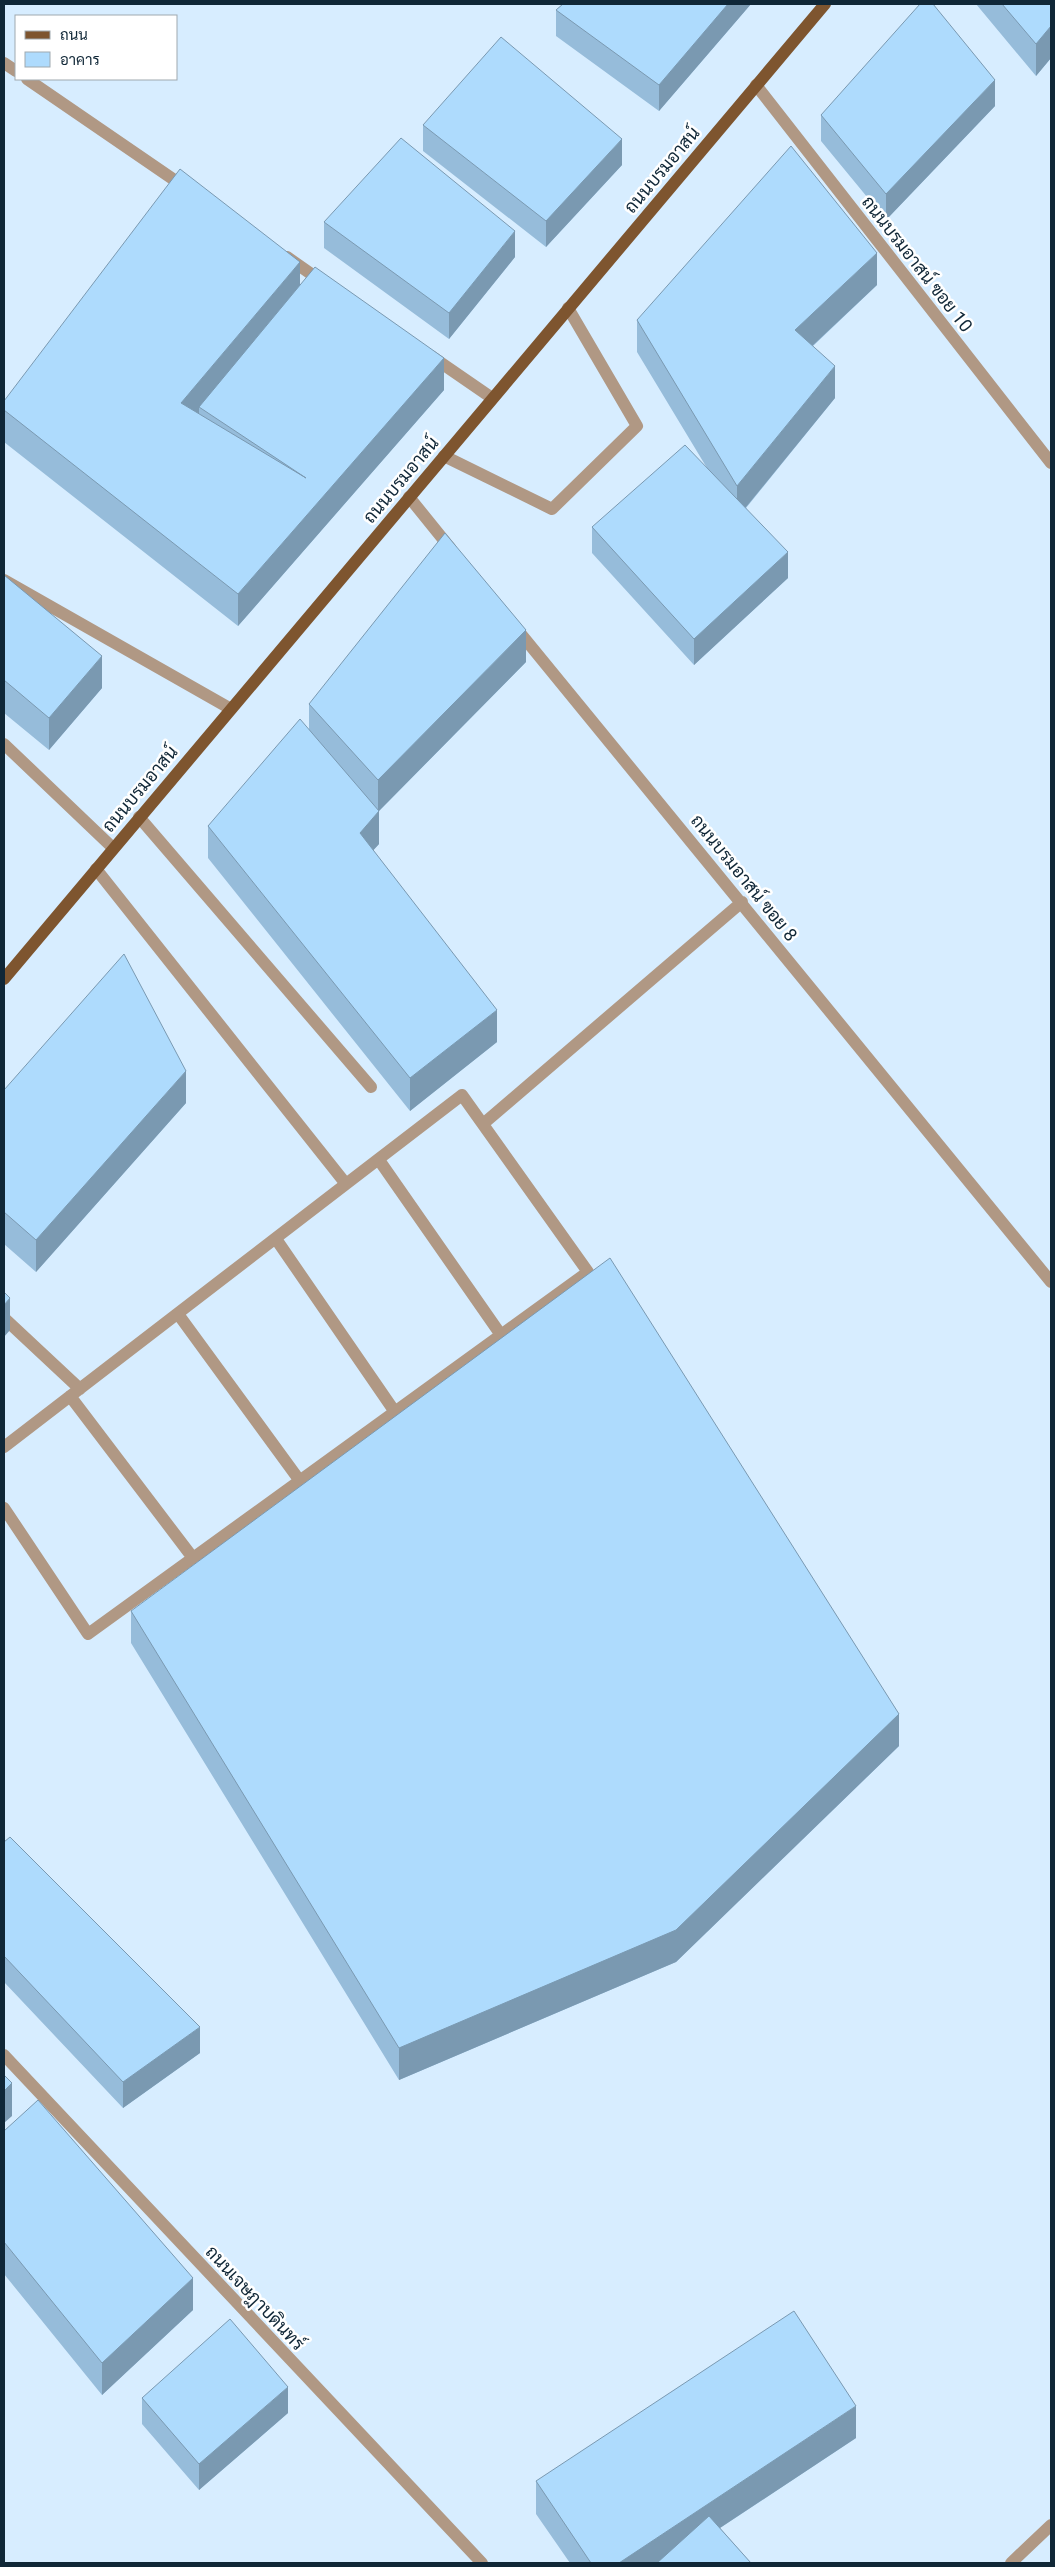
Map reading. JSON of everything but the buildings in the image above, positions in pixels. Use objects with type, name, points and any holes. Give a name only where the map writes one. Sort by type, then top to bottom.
[{"type":"main road","name":"ถนนบรมอาสน์","points":[[4,979],[825,4]]},
{"type":"street","points":[[4,63],[15,71]]},
{"type":"street","points":[[28,80],[198,196]]},
{"type":"street","name":"ถนนบรมอาสน์ ฃอย 10","points":[[756,85],[1051,463]]},
{"type":"street","points":[[280,252],[337,292]]},
{"type":"street","points":[[444,456],[552,509],[637,426],[568,308]]},
{"type":"street","points":[[419,348],[492,398]]},
{"type":"street","points":[[409,497],[459,558]]},
{"type":"street","points":[[4,580],[230,709]]},
{"type":"street","points":[[9,602],[20,590]]},
{"type":"street","name":"ถนนบรมอาสน์ ฃอย 8","points":[[510,620],[1051,1282]]},
{"type":"street","points":[[4,744],[113,848]]},
{"type":"street","points":[[139,817],[371,1087]]},
{"type":"street","points":[[96,869],[346,1184]]},
{"type":"street","points":[[483,1124],[742,902]]},
{"type":"street","points":[[4,1447],[462,1095],[588,1272],[88,1634],[4,1508]]},
{"type":"street","points":[[379,1160],[502,1335]]},
{"type":"street","points":[[276,1239],[395,1412]]},
{"type":"street","points":[[178,1314],[300,1481]]},
{"type":"street","points":[[4,1318],[75,1392],[194,1558]]},
{"type":"street","name":"ถนนเจษฎาบดินทร์","points":[[4,2055],[482,2563]]},
{"type":"street","points":[[1011,2563],[1051,2525]]}]
